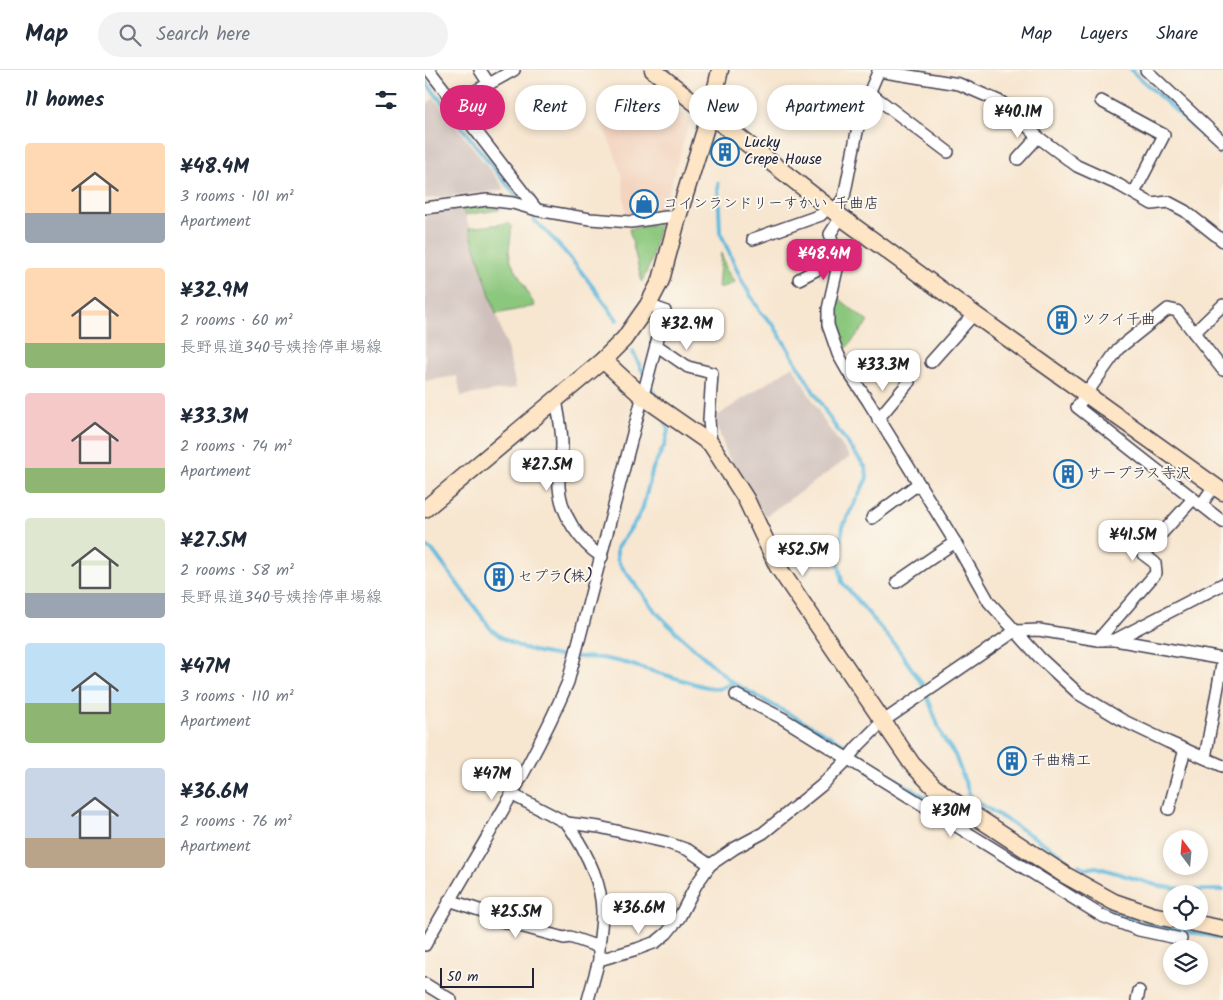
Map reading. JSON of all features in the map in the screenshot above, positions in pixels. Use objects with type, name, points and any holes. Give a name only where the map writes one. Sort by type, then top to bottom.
[{"type":"street","points":[[429,70],[440,85]]},
{"type":"street","points":[[480,70],[489,84],[513,70]]},
{"type":"street","points":[[653,70],[689,98]]},
{"type":"street","points":[[717,85],[720,70]]},
{"type":"street","points":[[872,85],[878,70],[959,84],[1001,102],[1038,137],[1077,166],[1119,184],[1152,204],[1169,202],[1185,211],[1222,239]]},
{"type":"street","points":[[1146,70],[1223,142]]},
{"type":"street","points":[[1101,101],[1164,135],[1134,193]]},
{"type":"street","points":[[883,104],[947,152]]},
{"type":"street","points":[[475,130],[537,210]]},
{"type":"street","points":[[425,508],[603,360],[624,339],[648,305],[661,280],[705,130]]},
{"type":"street","points":[[730,130],[835,212],[1219,489],[1197,502],[1143,554],[1155,563],[1156,572],[1098,640]]},
{"type":"street","points":[[857,130],[844,197],[835,212],[830,234],[837,259],[828,309],[828,325],[838,354],[847,370],[955,542],[989,602],[1040,658],[1079,694],[1122,720],[1223,766]]},
{"type":"street","points":[[1017,159],[1038,137]]},
{"type":"street","points":[[425,208],[487,200],[590,219],[631,222],[666,216],[678,217]]},
{"type":"street","points":[[753,239],[821,214],[835,212]]},
{"type":"street","points":[[799,279],[837,259]]},
{"type":"street","points":[[425,945],[511,794],[559,703],[568,682],[665,311],[648,305]]},
{"type":"street","points":[[1194,334],[1223,305]]},
{"type":"street","points":[[1223,370],[1177,311],[1169,309],[1118,349],[1077,408],[1223,522]]},
{"type":"street","points":[[931,362],[974,314]]},
{"type":"street","points":[[656,345],[688,367],[711,373],[709,420],[711,444]]},
{"type":"street","points":[[603,360],[642,396],[711,444],[746,498],[778,567],[911,764],[934,787],[1065,875],[1114,902],[1163,917]]},
{"type":"street","points":[[878,419],[909,382]]},
{"type":"street","points":[[556,399],[562,443],[559,487],[565,512],[573,528],[602,557]]},
{"type":"street","points":[[1151,466],[1163,449]]},
{"type":"street","points":[[872,518],[918,484]]},
{"type":"street","points":[[897,582],[955,542]]},
{"type":"street","points":[[1115,640],[1223,584]]},
{"type":"street","points":[[599,960],[656,942],[667,933],[679,918],[695,885],[710,865],[735,848],[763,833],[821,786],[882,722],[1015,631],[1039,630],[1098,640],[1115,640],[1223,659],[1205,758]]},
{"type":"street","points":[[737,695],[852,754],[1102,916],[1139,930],[1181,939]]},
{"type":"street","points":[[1169,809],[1185,749]]},
{"type":"street","points":[[511,794],[567,823],[599,827],[665,842],[689,850],[710,865]]},
{"type":"street","points":[[567,823],[597,880],[602,912],[599,960],[588,1000]]},
{"type":"street","points":[[449,900],[488,913],[498,920],[564,938],[570,937],[599,947]]},
{"type":"street","points":[[1208,926],[1223,929]]},
{"type":"street","points":[[425,984],[451,1000]]},
{"type":"shaded area","points":[[434,98],[440,106],[440,130],[459,130],[505,189],[486,193],[425,199],[425,105]]},
{"type":"shaded area","points":[[679,110],[686,116],[689,124],[663,210],[633,217],[626,216],[622,177],[605,130],[679,130]]},
{"type":"shaded area","points":[[463,208],[509,355],[516,388],[461,396],[457,376],[425,381],[425,213]]},
{"type":"shaded area","points":[[793,366],[826,424],[850,457],[763,518],[752,495],[727,454],[714,418]]},
{"type":"green space","points":[[463,208],[500,208],[499,210],[465,215]]},
{"type":"green space","points":[[509,223],[512,226],[509,251],[511,261],[535,306],[496,314],[469,228]]},
{"type":"green space","points":[[659,224],[651,262],[642,282],[629,229]]},
{"type":"green space","points":[[721,253],[727,271],[735,282],[724,287],[718,287]]},
{"type":"green space","points":[[836,296],[868,322],[843,352],[834,325]]},
{"type":"waterway","points":[[1131,70],[1223,154]]},
{"type":"waterway","points":[[425,81],[516,196]]},
{"type":"waterway","points":[[718,183],[720,232],[742,281],[761,313],[773,324],[832,422],[866,468],[867,478],[843,526],[838,560],[842,582],[896,646],[923,685],[942,736],[955,755],[971,798],[1061,854]]},
{"type":"waterway","points":[[534,220],[568,255],[617,320]]},
{"type":"waterway","points":[[633,352],[643,372]]},
{"type":"waterway","points":[[650,388],[657,397]]},
{"type":"waterway","points":[[665,420],[668,430],[665,444],[653,468],[643,507],[617,548],[617,557],[619,563],[656,612],[676,632],[733,683],[840,742],[891,776],[1110,912],[1141,923],[1223,938]]},
{"type":"waterway","points":[[425,546],[433,551],[491,629],[501,637],[520,647],[559,656],[601,658],[622,662],[718,689],[733,683]]},
{"type":"waterway","points":[[1079,865],[1085,869],[1096,867],[1159,886],[1191,890],[1223,890]]},
{"type":"place","name":"Lucky Crepe House","points":[[725,152]]},
{"type":"place","name":"コインランドリーすかい 千曲店","points":[[644,204]]},
{"type":"place","name":"ツクイ千曲","points":[[1062,320]]},
{"type":"place","name":"サープラス寺沢","points":[[1068,474]]},
{"type":"place","name":"セプラ(株)","points":[[499,577]]},
{"type":"place","name":"千曲精工","points":[[1012,761]]}]
